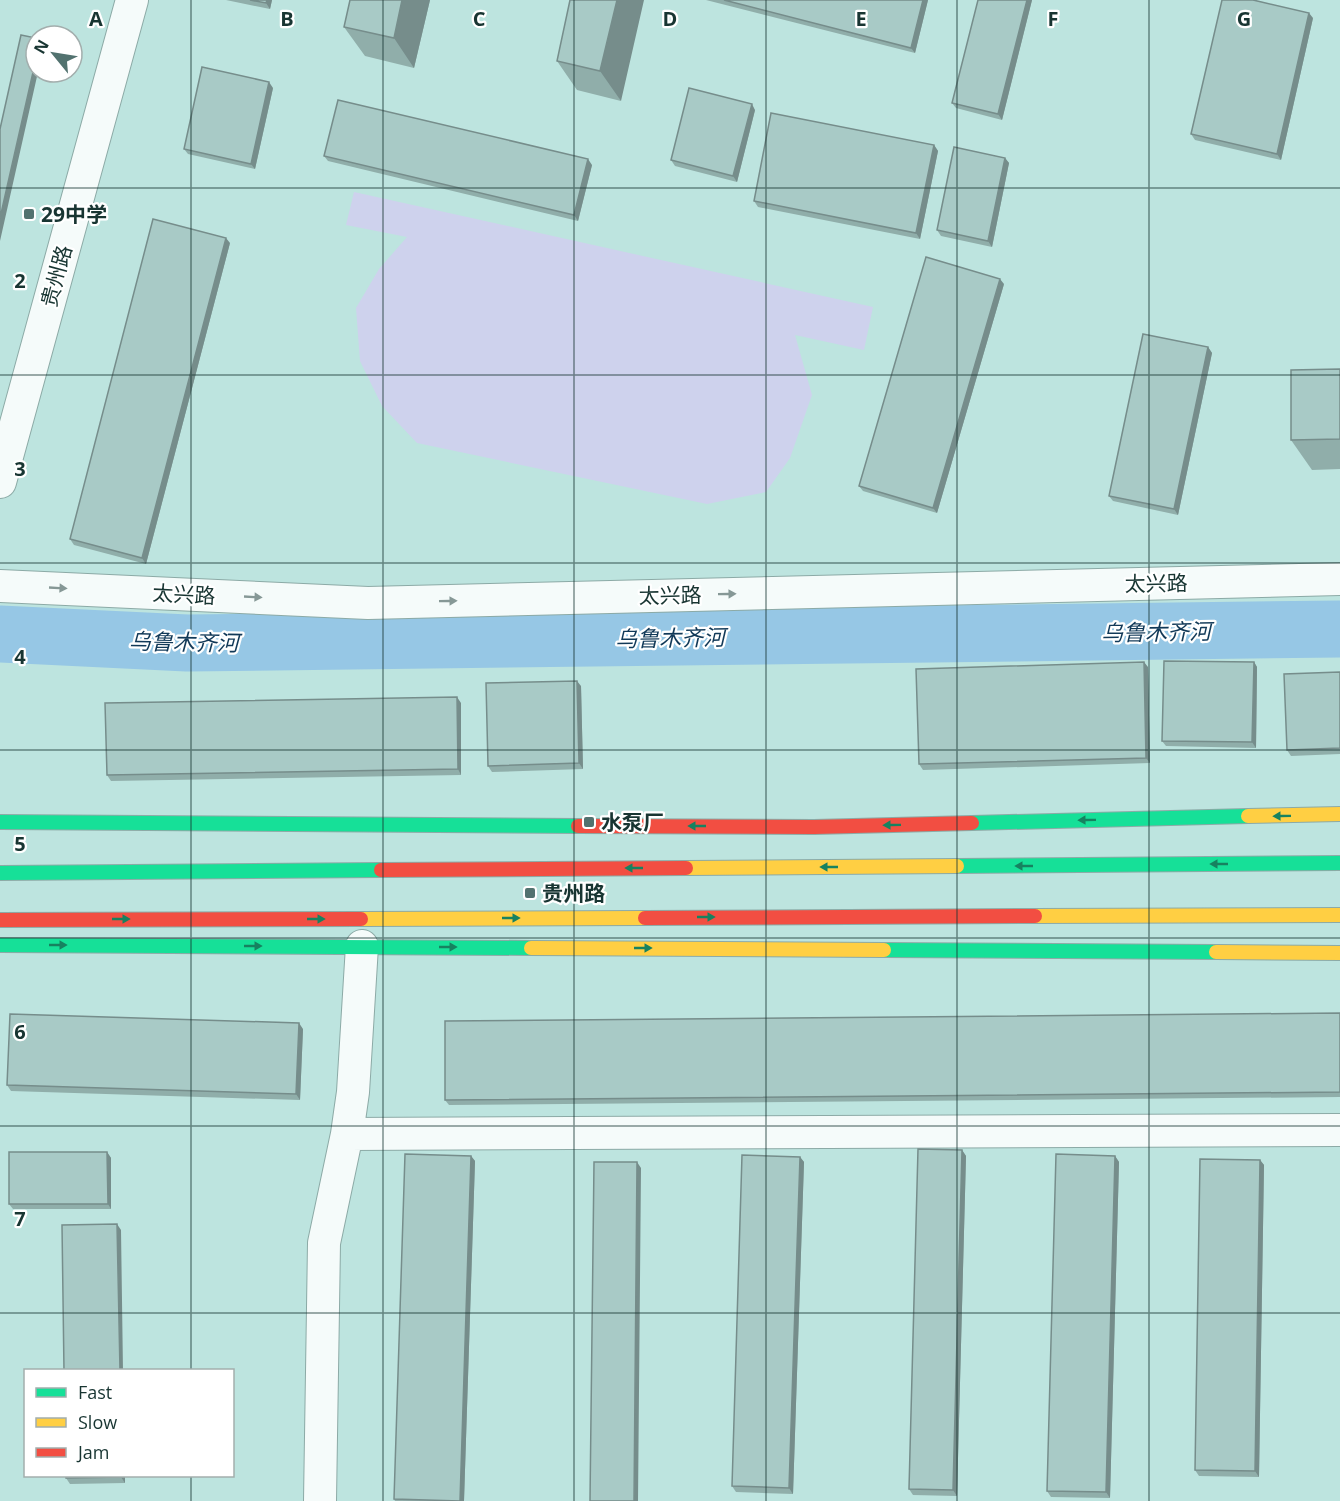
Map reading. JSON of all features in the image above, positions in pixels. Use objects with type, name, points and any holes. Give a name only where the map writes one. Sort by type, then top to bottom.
[{"type":"main road","points":[[0,822],[814,827],[1340,814]]},
{"type":"main road","points":[[0,873],[1340,864]]},
{"type":"main road","points":[[0,920],[1340,915]]},
{"type":"main road","points":[[0,945],[1340,953]]},
{"type":"street","name":"贵州路","points":[[0,482],[132,0]]},
{"type":"street","name":"太兴路","points":[[0,586],[368,603],[1340,579]]},
{"type":"street","points":[[320,1501],[324,1243],[353,1092],[362,946]]},
{"type":"street","points":[[346,1134],[1340,1130]]},
{"type":"shaded area","points":[[354,192],[873,307],[864,350],[795,335],[812,395],[790,458],[766,492],[707,504],[417,443],[382,406],[360,361],[356,308],[379,269],[407,237],[346,225]]},
{"type":"building","points":[[250,0],[267,0],[266,3]]},
{"type":"building","points":[[350,0],[402,0],[394,38],[344,27]]},
{"type":"building","points":[[570,0],[617,0],[600,71],[557,61]]},
{"type":"building","points":[[724,0],[923,0],[911,48]]},
{"type":"building","points":[[978,0],[1027,0],[998,114],[952,103]]},
{"type":"building","points":[[1222,0],[1253,0],[1309,13],[1277,154],[1191,134]]},
{"type":"building","points":[[21,35],[24,36],[24,84],[30,84],[0,218],[0,129]]},
{"type":"building","points":[[202,67],[269,82],[251,164],[184,149]]},
{"type":"building","points":[[689,88],[752,104],[733,176],[671,160]]},
{"type":"building","points":[[338,100],[588,159],[574,215],[324,156]]},
{"type":"building","points":[[771,113],[934,145],[916,233],[754,201]]},
{"type":"building","points":[[954,147],[1005,158],[988,241],[937,230]]},
{"type":"building","points":[[153,219],[226,238],[142,558],[70,539]]},
{"type":"building","points":[[926,257],[1000,279],[933,508],[859,486]]},
{"type":"building","points":[[1143,334],[1208,347],[1174,509],[1109,496]]},
{"type":"building","points":[[1340,369],[1340,439],[1291,440],[1291,370]]},
{"type":"building","points":[[1164,661],[1254,662],[1252,742],[1162,741]]},
{"type":"building","points":[[1144,662],[1146,758],[919,764],[916,669]]},
{"type":"building","points":[[1340,672],[1340,748],[1287,750],[1284,674]]},
{"type":"building","points":[[577,681],[579,763],[488,766],[486,683]]},
{"type":"building","points":[[457,697],[458,769],[107,775],[105,703]]},
{"type":"building","points":[[1340,1013],[1340,1092],[445,1100],[445,1021]]},
{"type":"building","points":[[10,1014],[299,1023],[296,1094],[7,1085]]},
{"type":"building","points":[[918,1149],[962,1150],[953,1490],[909,1489]]},
{"type":"building","points":[[9,1152],[107,1152],[108,1204],[9,1204]]},
{"type":"building","points":[[405,1154],[471,1156],[460,1501],[394,1499]]},
{"type":"building","points":[[1056,1154],[1115,1156],[1106,1492],[1047,1491]]},
{"type":"building","points":[[742,1155],[800,1157],[789,1488],[732,1486]]},
{"type":"building","points":[[1200,1159],[1260,1160],[1255,1471],[1195,1470]]},
{"type":"building","points":[[594,1162],[637,1162],[634,1501],[590,1501]]},
{"type":"building","points":[[117,1224],[120,1369],[64,1369],[62,1225]]},
{"type":"building","points":[[66,1477],[121,1477],[66,1478]]},
{"type":"waterway","name":"乌鲁木齐河","points":[[0,634],[187,643],[1340,629]]},
{"type":"traffic: fast","points":[[972,823],[1248,816]]},
{"type":"traffic: fast","points":[[0,822],[578,826]]},
{"type":"traffic: fast","points":[[957,866],[1340,863]]},
{"type":"traffic: fast","points":[[0,873],[381,870]]},
{"type":"traffic: fast","points":[[0,945],[531,948]]},
{"type":"traffic: fast","points":[[884,950],[1216,952]]},
{"type":"traffic: slow","points":[[1248,816],[1340,814]]},
{"type":"traffic: slow","points":[[686,868],[957,866]]},
{"type":"traffic: slow","points":[[1035,916],[1340,915]]},
{"type":"traffic: slow","points":[[361,919],[645,918]]},
{"type":"traffic: slow","points":[[531,948],[884,950]]},
{"type":"traffic: slow","points":[[1216,952],[1340,953]]},
{"type":"traffic: jam","points":[[578,826],[814,827],[972,823]]},
{"type":"traffic: jam","points":[[381,870],[686,868]]},
{"type":"traffic: jam","points":[[645,918],[1035,916]]},
{"type":"traffic: jam","points":[[0,920],[361,919]]},
{"type":"place","name":"29中学","points":[[29,214]]},
{"type":"place","name":"水泵厂","points":[[589,822]]},
{"type":"place","name":"贵州路","points":[[530,893]]}]
